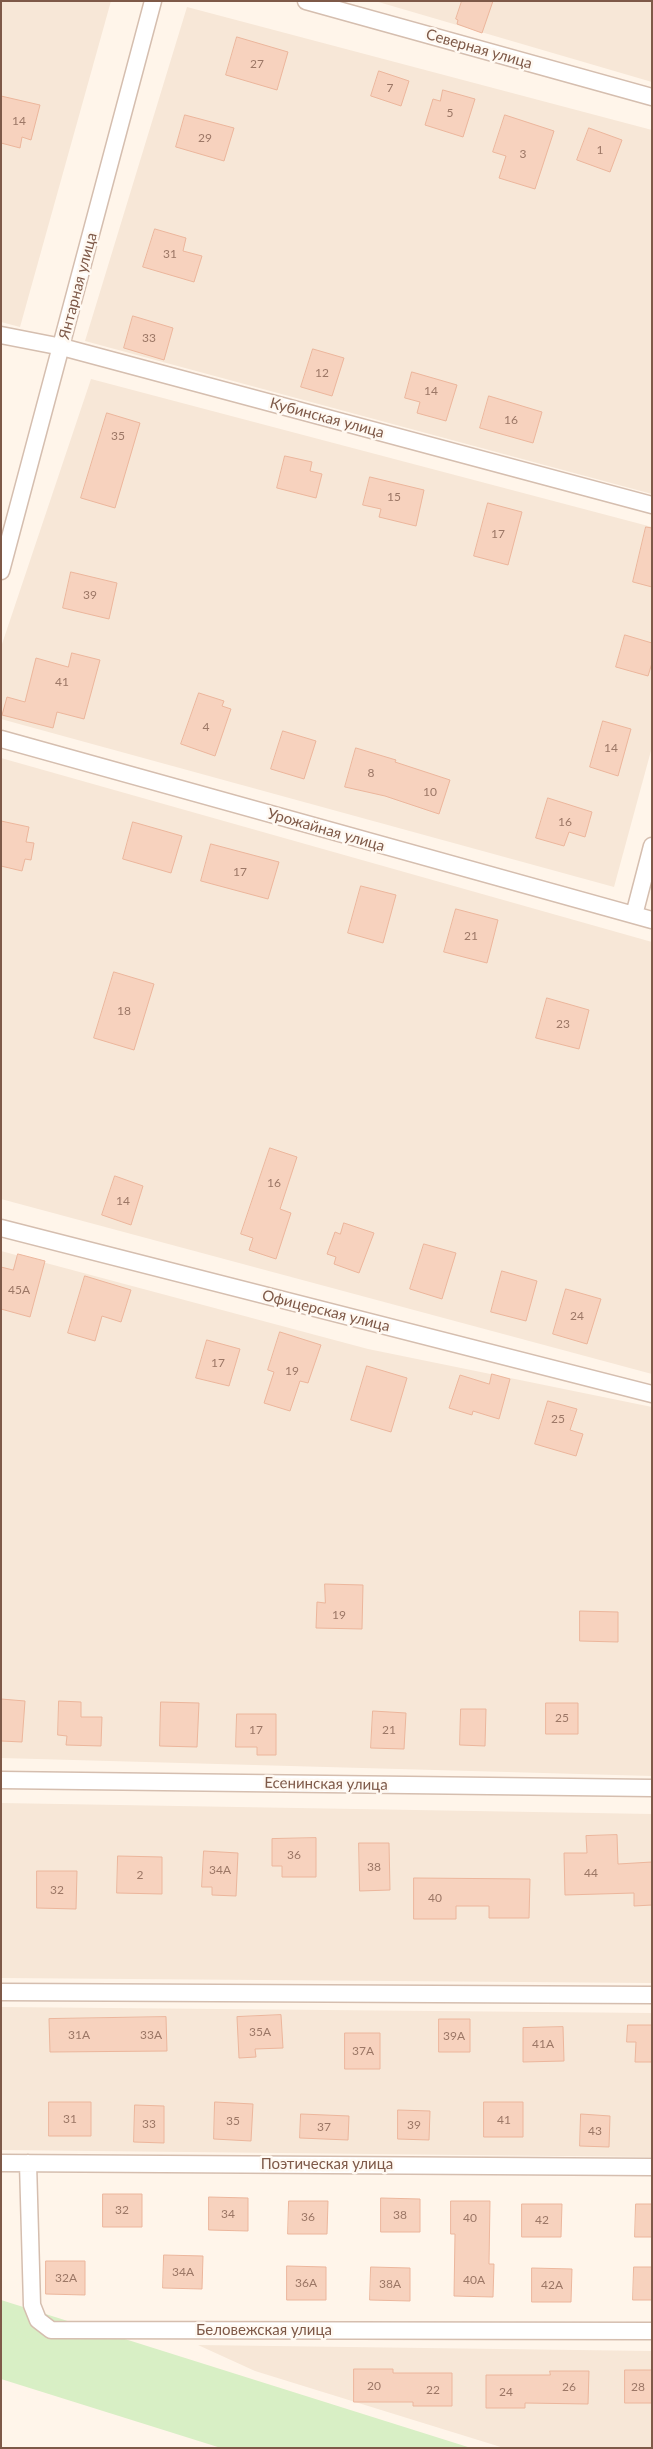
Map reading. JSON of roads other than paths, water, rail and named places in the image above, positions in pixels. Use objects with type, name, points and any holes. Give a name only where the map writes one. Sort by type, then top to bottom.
[{"type":"street","name":"Янтарная улица","points":[[1,571],[153,1]]},
{"type":"street","name":"Северная улица","points":[[306,1],[652,97]]},
{"type":"street","name":"Кубинская улица","points":[[1,335],[62,346],[652,505]]},
{"type":"street","name":"Урожайная улица","points":[[1,739],[652,920]]},
{"type":"street","points":[[634,915],[652,846]]},
{"type":"street","name":"Офицерская улица","points":[[1,1228],[652,1394]]},
{"type":"street","name":"Есенинская улица","points":[[1,1780],[652,1788]]},
{"type":"street","points":[[1,1992],[652,1994]]},
{"type":"street","name":"Поэтическая улица","points":[[1,2163],[652,2167]]},
{"type":"street","name":"Беловежская улица","points":[[28,2163],[32,2305],[38,2320],[51,2330],[652,2330]]}]
